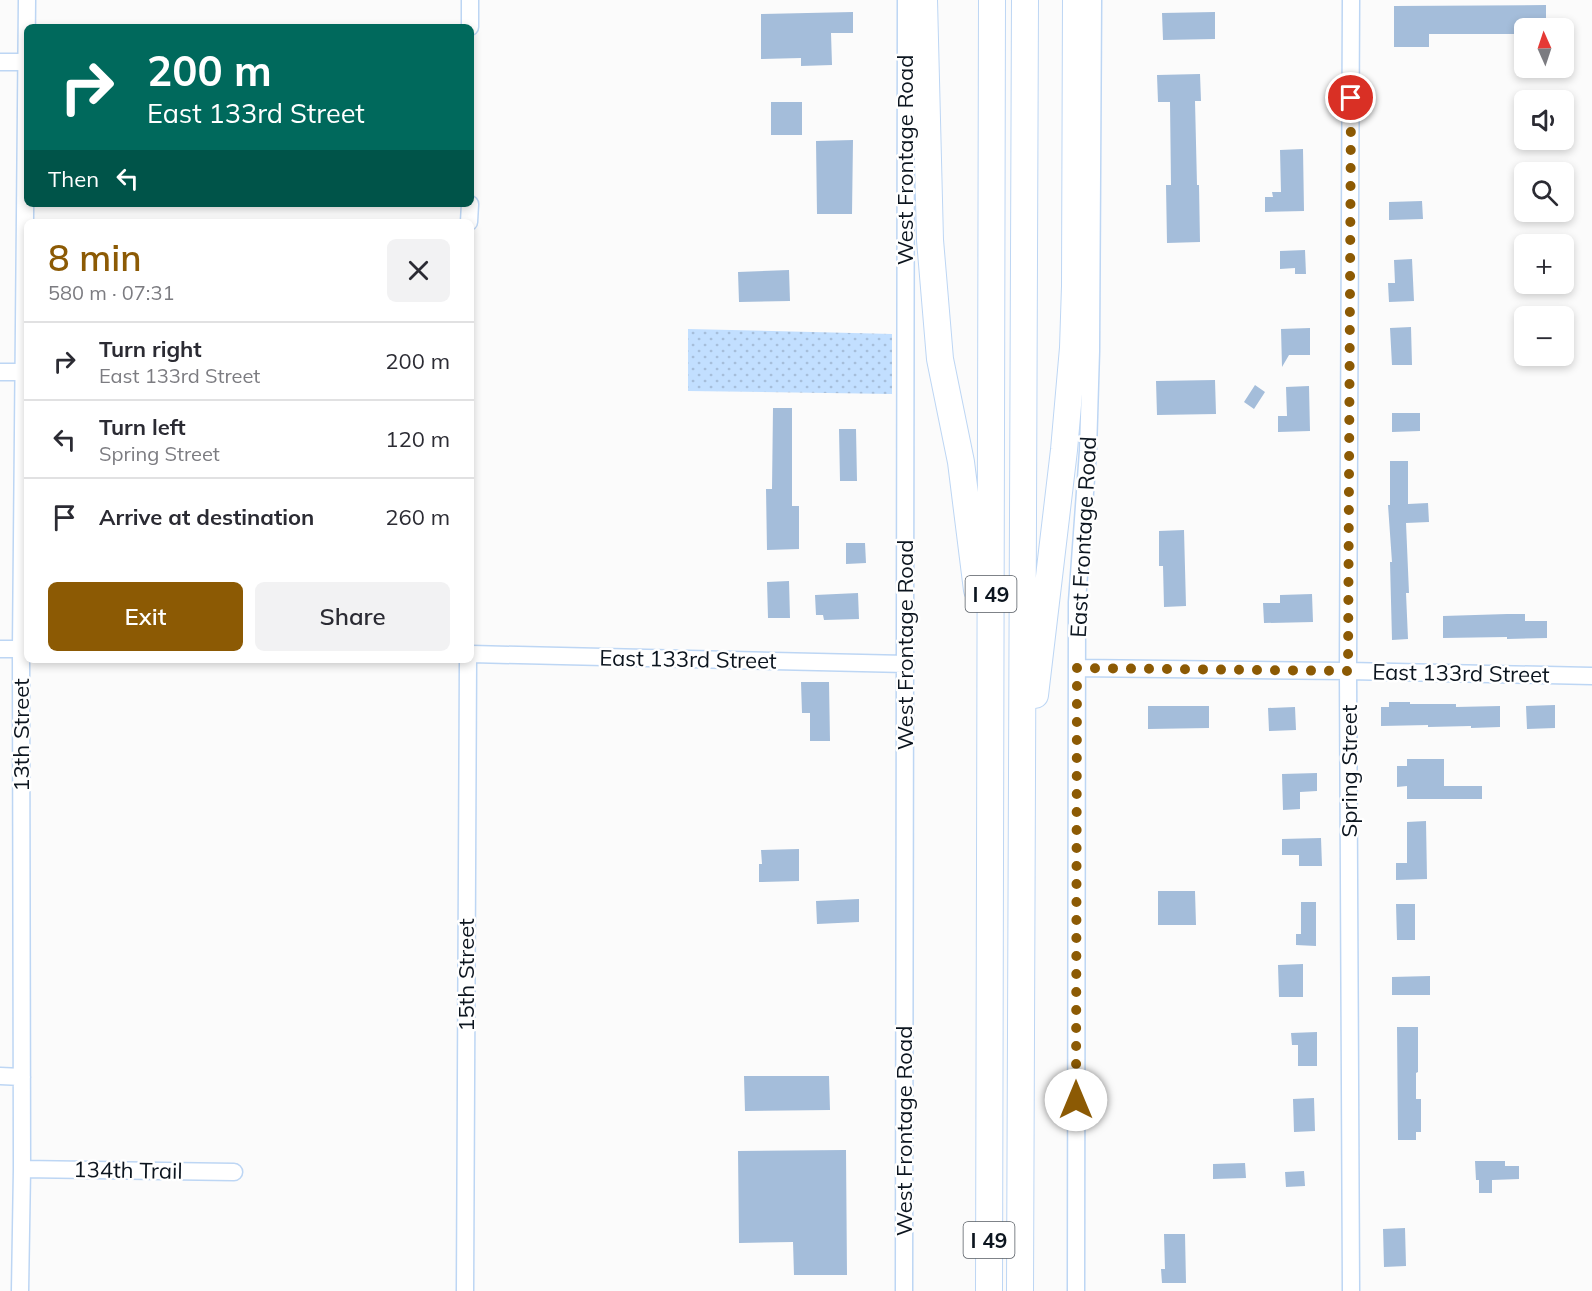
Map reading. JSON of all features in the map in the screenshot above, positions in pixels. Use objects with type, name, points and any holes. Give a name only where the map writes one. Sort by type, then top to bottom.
[{"type":"highway","points":[[924,0],[930,240],[940,359],[961,462],[991,694]]},
{"type":"highway","name":"I 49","points":[[989,1291],[992,0]]},
{"type":"highway","name":"I 49","points":[[1020,1291],[1024,0]]},
{"type":"highway","points":[[1021,741],[1036,690],[1071,378],[1075,286],[1076,0]]},
{"type":"street","name":"13th Street","points":[[27,0],[27,24]]},
{"type":"street","points":[[470,0],[470,24]]},
{"type":"street","name":"West Frontage Road","points":[[904,1291],[906,0]]},
{"type":"street","name":"East Frontage Road","points":[[1076,1291],[1077,602],[1087,463],[1091,351],[1093,0]]},
{"type":"street","name":"Spring Street","points":[[1351,0],[1348,671],[1351,1291]]},
{"type":"street","points":[[0,62],[24,62]]},
{"type":"street","name":"13th Street","points":[[21,1291],[24,269]]},
{"type":"street","points":[[0,372],[23,372]]},
{"type":"street","points":[[0,649],[24,649]]},
{"type":"street","name":"East 133rd Street","points":[[474,654],[906,664]]},
{"type":"street","name":"15th Street","points":[[465,1291],[468,663]]},
{"type":"street","name":"East 133rd Street","points":[[1077,668],[1592,676]]},
{"type":"street","points":[[0,1076],[22,1077]]},
{"type":"street","name":"134th Trail","points":[[22,1169],[234,1172]]},
{"type":"shaded area","points":[[688,329],[892,334],[892,394],[688,391]]},
{"type":"building","points":[[1546,5],[1546,18],[1514,18],[1514,34],[1429,34],[1429,47],[1394,47],[1394,6]]},
{"type":"building","points":[[853,12],[853,33],[831,33],[832,65],[801,66],[801,58],[761,59],[761,14]]},
{"type":"building","points":[[1215,12],[1215,39],[1163,40],[1162,13]]},
{"type":"building","points":[[1200,74],[1201,101],[1195,101],[1200,242],[1167,243],[1166,185],[1171,185],[1170,102],[1158,102],[1157,75]]},
{"type":"building","points":[[771,102],[802,102],[802,135],[771,135]]},
{"type":"building","points":[[853,140],[852,214],[817,214],[816,141]]},
{"type":"building","points":[[1303,149],[1304,211],[1265,212],[1265,197],[1273,197],[1272,192],[1281,192],[1280,150]]},
{"type":"building","points":[[1422,201],[1423,219],[1389,220],[1389,202]]},
{"type":"building","points":[[1305,250],[1306,274],[1295,274],[1295,268],[1280,269],[1280,251]]},
{"type":"building","points":[[1412,259],[1414,301],[1389,302],[1388,283],[1395,283],[1394,260]]},
{"type":"building","points":[[789,270],[790,301],[739,302],[738,272]]},
{"type":"building","points":[[1411,327],[1412,365],[1392,365],[1390,328]]},
{"type":"building","points":[[1310,328],[1310,355],[1289,355],[1282,367],[1281,329]]},
{"type":"building","points":[[1215,380],[1216,414],[1157,415],[1156,381]]},
{"type":"building","points":[[1255,385],[1265,392],[1254,409],[1244,402]]},
{"type":"building","points":[[1309,386],[1310,431],[1278,432],[1278,416],[1287,416],[1286,387]]},
{"type":"building","points":[[773,408],[792,408],[792,506],[799,506],[799,549],[767,550],[766,489],[772,489]]},
{"type":"building","points":[[1392,413],[1420,413],[1420,431],[1392,432]]},
{"type":"building","points":[[839,429],[856,429],[857,481],[840,481]]},
{"type":"building","points":[[1390,461],[1408,461],[1408,504],[1428,503],[1429,522],[1406,523],[1408,639],[1392,640],[1390,562],[1392,562],[1388,505],[1390,505]]},
{"type":"building","points":[[1184,530],[1186,606],[1164,607],[1163,566],[1159,566],[1159,531]]},
{"type":"building","points":[[846,543],[865,543],[866,563],[846,564]]},
{"type":"building","points":[[789,581],[790,618],[768,618],[767,582]]},
{"type":"building","points":[[858,593],[859,619],[824,620],[823,615],[816,615],[815,595]]},
{"type":"building","points":[[1312,594],[1313,622],[1264,623],[1263,603],[1280,603],[1280,595]]},
{"type":"building","points":[[1525,614],[1525,621],[1547,621],[1547,638],[1443,638],[1443,616]]},
{"type":"building","points":[[801,682],[829,682],[830,741],[810,741],[810,713],[802,713]]},
{"type":"building","points":[[1389,702],[1456,704],[1456,707],[1500,706],[1500,727],[1381,726],[1381,707],[1389,707]]},
{"type":"building","points":[[1555,705],[1555,728],[1527,729],[1526,706]]},
{"type":"building","points":[[1148,706],[1209,706],[1209,728],[1148,729]]},
{"type":"building","points":[[1295,707],[1296,730],[1269,731],[1268,708]]},
{"type":"building","points":[[1407,759],[1444,759],[1444,786],[1482,786],[1482,799],[1407,799],[1407,786],[1397,787],[1397,766],[1407,766]]},
{"type":"building","points":[[1317,773],[1317,791],[1300,792],[1300,809],[1283,810],[1282,774]]},
{"type":"building","points":[[1426,821],[1427,879],[1396,880],[1396,863],[1407,863],[1407,822]]},
{"type":"building","points":[[1321,838],[1322,866],[1299,866],[1299,855],[1282,855],[1282,839]]},
{"type":"building","points":[[799,849],[799,881],[759,882],[759,864],[762,864],[761,850]]},
{"type":"building","points":[[1158,891],[1195,891],[1196,925],[1158,925]]},
{"type":"building","points":[[859,899],[859,922],[817,924],[816,901]]},
{"type":"building","points":[[1301,902],[1316,902],[1316,946],[1296,945],[1296,934],[1301,934]]},
{"type":"building","points":[[1396,904],[1415,904],[1415,940],[1397,940]]},
{"type":"building","points":[[1303,964],[1303,997],[1279,997],[1278,965]]},
{"type":"building","points":[[1430,976],[1430,995],[1392,995],[1392,977]]},
{"type":"building","points":[[1397,1027],[1418,1027],[1416,1099],[1421,1099],[1421,1132],[1416,1132],[1416,1140],[1398,1140]]},
{"type":"building","points":[[1317,1032],[1317,1066],[1298,1066],[1298,1045],[1292,1045],[1291,1033]]},
{"type":"building","points":[[744,1076],[829,1076],[830,1110],[745,1111]]},
{"type":"building","points":[[1314,1098],[1315,1131],[1294,1132],[1293,1099]]},
{"type":"building","points":[[846,1150],[847,1275],[794,1275],[793,1242],[739,1243],[738,1151]]},
{"type":"building","points":[[1475,1161],[1505,1161],[1505,1166],[1519,1166],[1519,1179],[1492,1180],[1492,1193],[1479,1193]]},
{"type":"building","points":[[1245,1163],[1246,1178],[1213,1179],[1213,1164]]},
{"type":"building","points":[[1304,1171],[1305,1186],[1286,1187],[1285,1172]]},
{"type":"building","points":[[1405,1228],[1406,1266],[1384,1267],[1383,1229]]},
{"type":"building","points":[[1164,1234],[1185,1234],[1186,1283],[1162,1283],[1161,1269],[1165,1269]]},
{"type":"route","points":[[1076,1100],[1077,668],[1348,671],[1351,98]]}]
